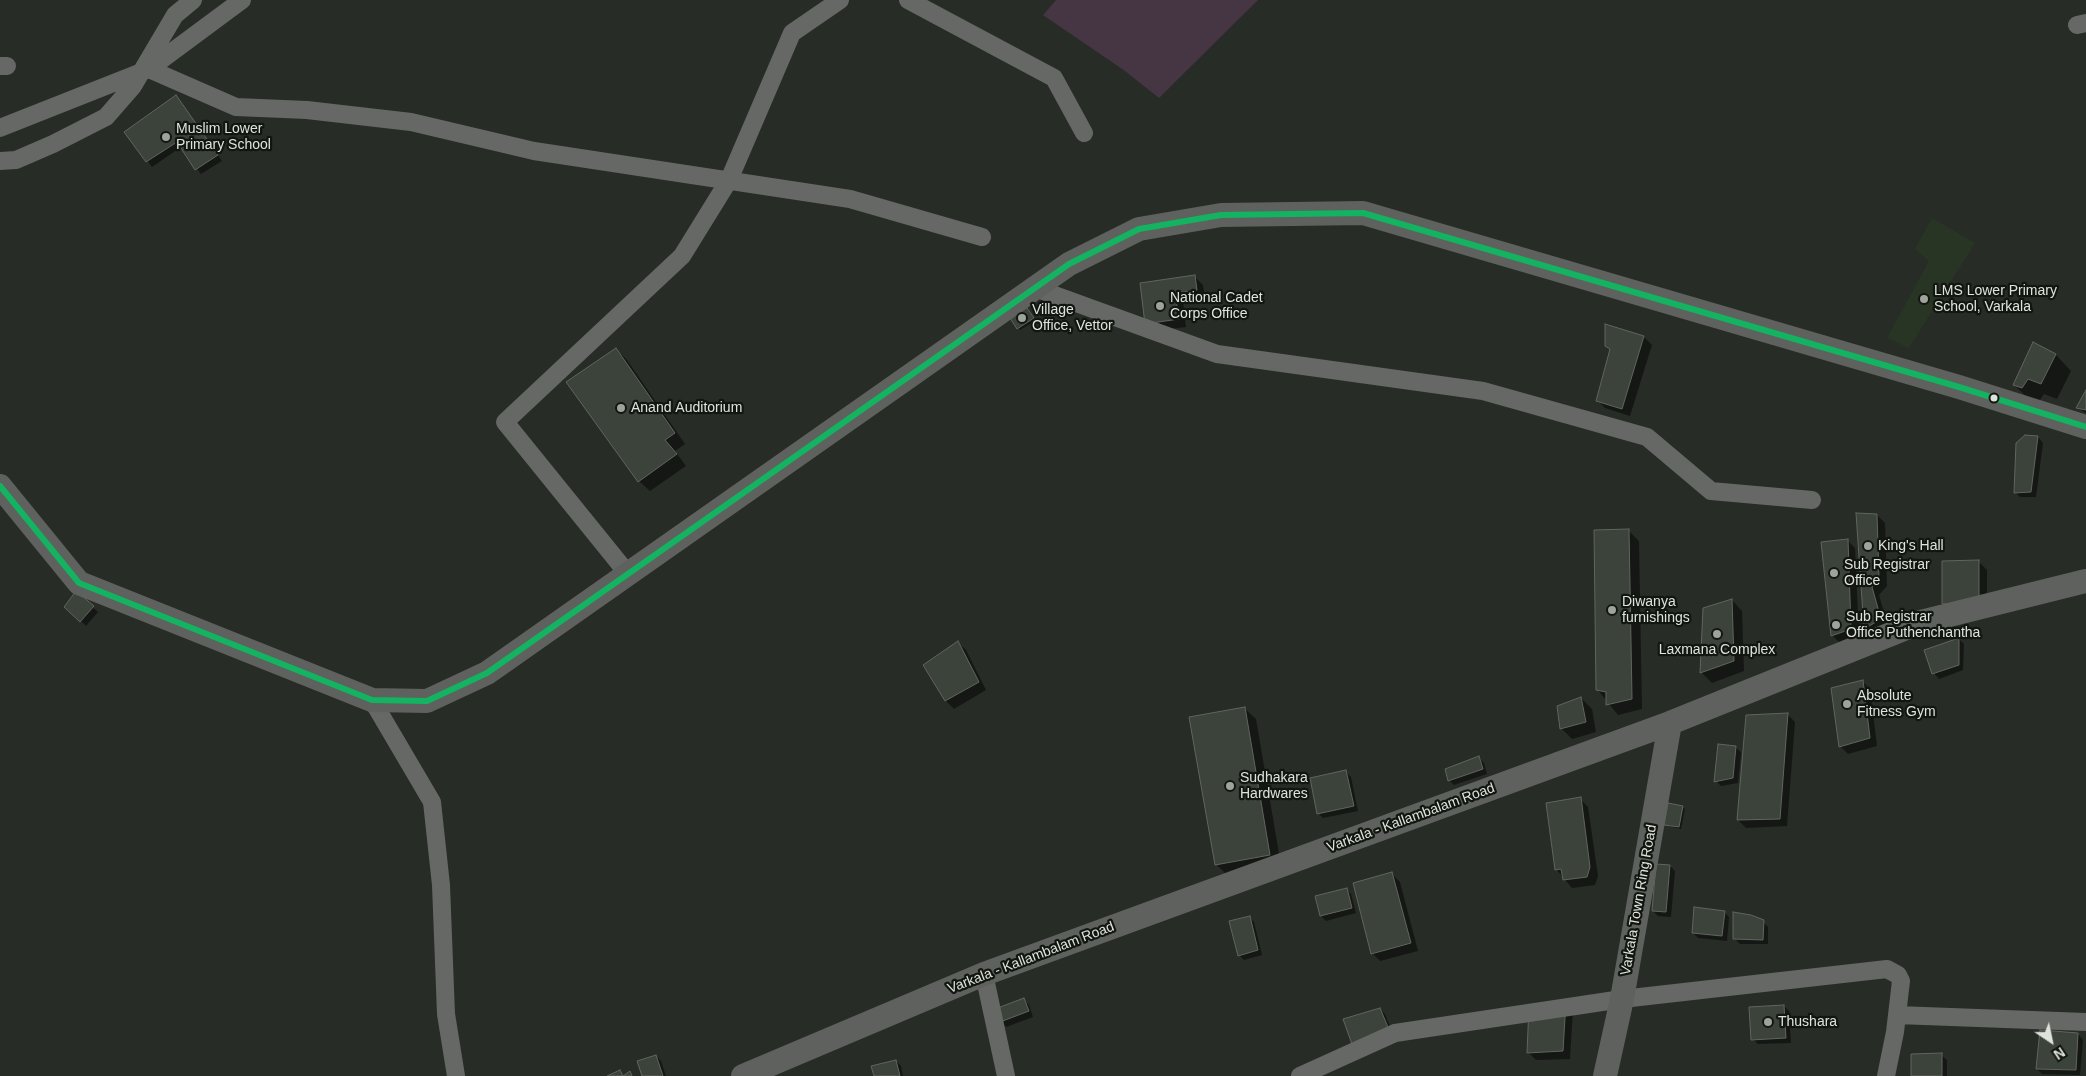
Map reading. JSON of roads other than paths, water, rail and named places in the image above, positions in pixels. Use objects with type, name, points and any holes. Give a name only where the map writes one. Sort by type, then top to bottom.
[{"type":"main road","points":[[0,486],[79,583],[372,700],[427,701],[487,673],[1069,264],[1139,229],[1221,216],[1363,213],[1950,384],[2086,427]]},
{"type":"main road","name":"Varkala - Kallambalam Road","points":[[743,1076],[984,974],[1670,723],[1921,622],[2086,581]]},
{"type":"main road","name":"Varkala Town Ring Road","points":[[1605,1076],[1622,999],[1670,723]]},
{"type":"street","points":[[0,161],[16,160],[54,144],[106,117],[144,72],[175,15],[193,0]]},
{"type":"street","points":[[0,128],[144,72],[242,0]]},
{"type":"street","points":[[628,574],[505,422],[682,256],[729,180],[792,33],[840,0]]},
{"type":"street","points":[[908,0],[1054,78],[1084,133]]},
{"type":"street","points":[[144,72],[236,107],[307,110],[411,122],[534,151],[850,199],[982,237]]},
{"type":"street","points":[[1035,288],[1217,354],[1483,391],[1648,437],[1711,491],[1812,500]]},
{"type":"street","points":[[372,700],[432,802],[441,884],[446,1014],[456,1076]]},
{"type":"street","points":[[1300,1076],[1395,1033],[1622,999],[1887,969],[1898,974],[1901,980],[1886,1076]]},
{"type":"street","points":[[984,974],[1006,1076]]},
{"type":"street","points":[[1897,1015],[2086,1022]]},
{"type":"place","name":"Muslim Lower Primary School","points":[[166,137]]},
{"type":"place","name":"LMS Lower Primary School, Varkala","points":[[1924,299]]},
{"type":"place","name":"National Cadet Corps Office","points":[[1160,306]]},
{"type":"place","name":"Village Office, Vettor","points":[[1022,318]]},
{"type":"place","name":"Anand Auditorium","points":[[621,408]]},
{"type":"place","name":"King's Hall","points":[[1868,546]]},
{"type":"place","name":"Sub Registrar Office","points":[[1834,573]]},
{"type":"place","name":"Diwanya furnishings","points":[[1612,610]]},
{"type":"place","name":"Sub Registrar Office Puthenchantha","points":[[1836,625]]},
{"type":"place","name":"Laxmana Complex","points":[[1717,634]]},
{"type":"place","name":"Absolute Fitness Gym","points":[[1847,704]]},
{"type":"place","name":"Sudhakara Hardwares","points":[[1230,786]]},
{"type":"place","name":"Thushara","points":[[1768,1022]]}]
